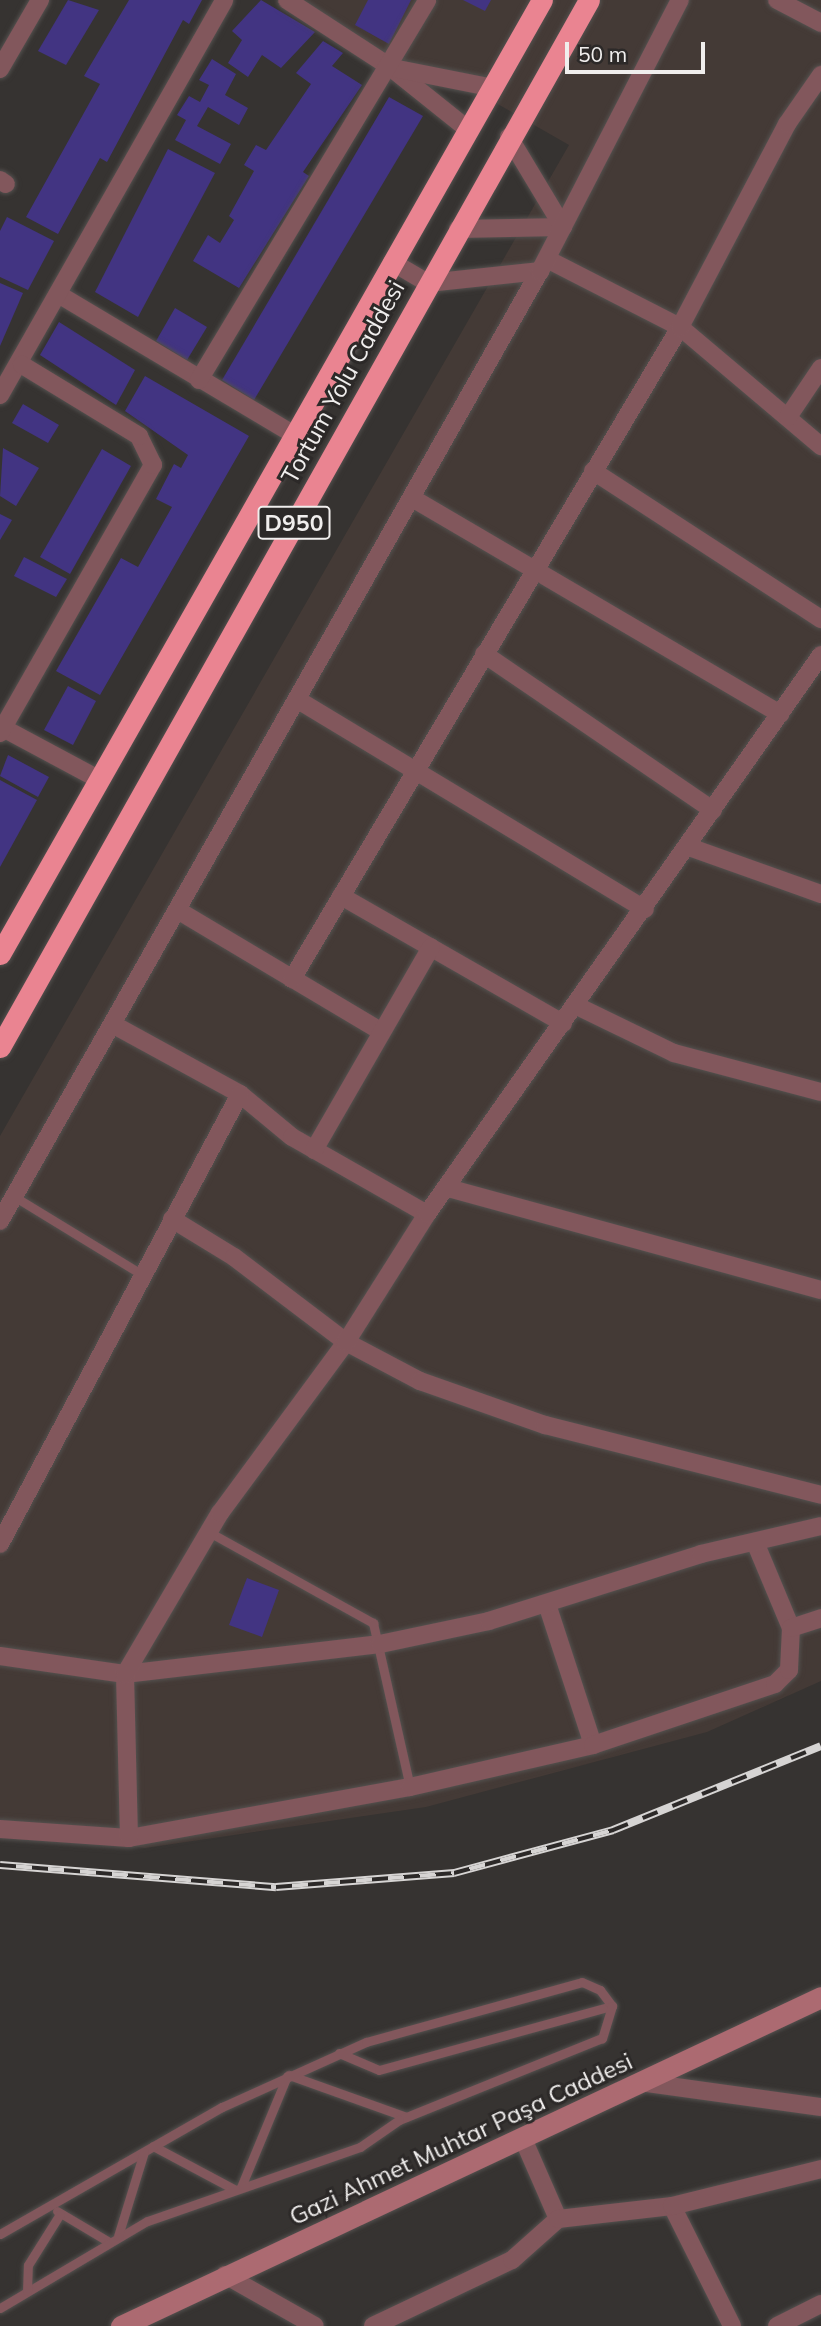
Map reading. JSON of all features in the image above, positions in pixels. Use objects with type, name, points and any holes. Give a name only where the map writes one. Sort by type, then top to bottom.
[{"type":"highway","name":"Tortum Yolu Caddesi","points":[[0,954],[291,433],[495,88],[542,0]]},
{"type":"highway","name":"Tortum Yolu Caddesi","points":[[0,1047],[509,137],[589,0]]},
{"type":"street","points":[[0,69],[40,0]]},
{"type":"street","points":[[0,395],[11,371],[58,294],[224,0]]},
{"type":"street","points":[[286,0],[390,67],[470,131]]},
{"type":"street","points":[[199,380],[390,67],[427,0]]},
{"type":"street","points":[[0,1222],[179,911],[543,265],[680,0]]},
{"type":"street","points":[[777,0],[821,23]]},
{"type":"street","points":[[390,67],[495,88]]},
{"type":"street","points":[[292,979],[680,327],[788,124],[821,75]]},
{"type":"street","points":[[509,137],[563,227]]},
{"type":"street","points":[[458,229],[563,227]]},
{"type":"street","points":[[393,262],[428,283],[543,265],[680,327],[821,446]]},
{"type":"street","points":[[58,294],[291,433]]},
{"type":"street","points":[[788,417],[821,368]]},
{"type":"street","points":[[11,371],[139,436],[153,465],[1,731],[98,779]]},
{"type":"street","points":[[593,471],[821,619]]},
{"type":"street","points":[[412,498],[780,714]]},
{"type":"street","points":[[484,654],[713,810]]},
{"type":"street","points":[[129,1838],[125,1674],[209,1532],[346,1342],[427,1214],[645,909],[780,714],[813,681],[821,655]]},
{"type":"street","points":[[298,700],[416,768],[645,909]]},
{"type":"street","points":[[688,847],[821,894]]},
{"type":"street","points":[[341,896],[563,1023]]},
{"type":"street","points":[[179,911],[382,1032]]},
{"type":"street","points":[[314,1150],[431,947]]},
{"type":"street","points":[[575,1005],[674,1053],[821,1092]]},
{"type":"street","points":[[114,1025],[240,1094],[314,1150],[427,1214]]},
{"type":"street","points":[[0,1544],[240,1094]]},
{"type":"street","points":[[448,1188],[821,1290]]},
{"type":"street","points":[[172,1219],[234,1257],[346,1342],[420,1381],[545,1425],[821,1495]]},
{"type":"street","points":[[0,1656],[125,1674],[380,1644],[547,1604],[755,1542],[815,1527],[821,1512]]},
{"type":"street","points":[[0,1829],[129,1838],[410,1787],[593,1745],[775,1684],[789,1670],[791,1628],[755,1542]]},
{"type":"street","points":[[547,1604],[593,1745]]},
{"type":"street","points":[[791,1628],[821,1618]]},
{"type":"street","name":"Gazi Ahmet Muhtar Paşa Caddesi","points":[[121,2326],[226,2275],[524,2141],[821,1997]]},
{"type":"street","points":[[647,2083],[821,2107]]},
{"type":"street","points":[[524,2141],[558,2219]]},
{"type":"street","points":[[373,2326],[512,2260],[558,2219],[672,2206],[821,2169]]},
{"type":"street","points":[[672,2206],[732,2326]]},
{"type":"street","points":[[226,2275],[315,2326]]},
{"type":"street","points":[[777,2326],[821,2304]]},
{"type":"lane","points":[[15,1197],[143,1275]]},
{"type":"lane","points":[[209,1532],[373,1623],[380,1644],[410,1787]]},
{"type":"lane","points":[[0,2234],[153,2146],[288,2075],[339,2053],[582,1982],[600,1990],[612,2006]]},
{"type":"lane","points":[[339,2053],[379,2070],[612,2006]]},
{"type":"lane","points":[[0,2308],[114,2239],[238,2188],[360,2147],[406,2118],[602,2038],[612,2006]]},
{"type":"lane","points":[[288,2075],[406,2118]]},
{"type":"lane","points":[[238,2188],[288,2075]]},
{"type":"lane","points":[[153,2146],[238,2188]]},
{"type":"lane","points":[[114,2239],[144,2152]]},
{"type":"lane","points":[[51,2205],[60,2214],[114,2239]]},
{"type":"lane","points":[[27,2291],[28,2265],[60,2214]]},
{"type":"shaded area","points":[[287,0],[821,0],[821,1681],[707,1732],[426,1807],[145,1848],[0,1828],[0,1136],[569,145],[489,99],[390,67]]},
{"type":"building","points":[[68,0],[99,10],[66,65],[38,51]]},
{"type":"building","points":[[129,0],[202,0],[189,24],[183,20],[107,162],[100,158],[58,234],[26,217],[100,84],[84,76]]},
{"type":"building","points":[[261,0],[315,32],[281,68],[262,55],[248,77],[228,63],[242,40],[232,31]]},
{"type":"building","points":[[368,0],[411,0],[389,44],[355,25]]},
{"type":"building","points":[[463,0],[491,0],[485,11]]},
{"type":"building","points":[[323,41],[343,53],[332,66],[362,85],[303,172],[309,176],[239,288],[193,261],[208,235],[220,243],[234,220],[229,216],[254,171],[244,165],[256,145],[266,150],[311,84],[296,73]]},
{"type":"building","points":[[212,59],[236,74],[225,95],[248,108],[239,125],[208,107],[197,126],[231,144],[220,164],[175,140],[186,120],[177,115],[189,96],[200,102],[209,85],[199,80]]},
{"type":"building","points":[[389,97],[423,116],[254,400],[222,380]]},
{"type":"building","points":[[168,149],[215,173],[138,317],[95,292]]},
{"type":"building","points":[[7,217],[54,241],[28,290],[0,277],[0,231]]},
{"type":"building","points":[[0,283],[23,293],[0,346]]},
{"type":"building","points":[[175,308],[207,327],[187,360],[156,341]]},
{"type":"building","points":[[59,322],[135,370],[116,405],[40,355]]},
{"type":"building","points":[[145,376],[249,436],[100,695],[56,671],[121,558],[138,567],[172,507],[156,499],[174,464],[181,468],[188,455],[125,411]]},
{"type":"building","points":[[23,404],[59,425],[48,443],[12,423]]},
{"type":"building","points":[[3,448],[39,468],[16,506],[0,496]]},
{"type":"building","points":[[102,449],[131,466],[70,574],[40,557]]},
{"type":"building","points":[[0,514],[12,520],[0,540]]},
{"type":"building","points":[[24,557],[67,579],[56,597],[14,576]]},
{"type":"building","points":[[68,686],[96,701],[73,745],[44,730]]},
{"type":"building","points":[[8,755],[49,777],[38,797],[0,776]]},
{"type":"building","points":[[0,780],[37,800],[0,867]]},
{"type":"building","points":[[247,1578],[279,1590],[262,1637],[229,1625]]},
{"type":"railway","points":[[0,1865],[276,1887],[454,1873],[613,1830],[821,1746]]}]
